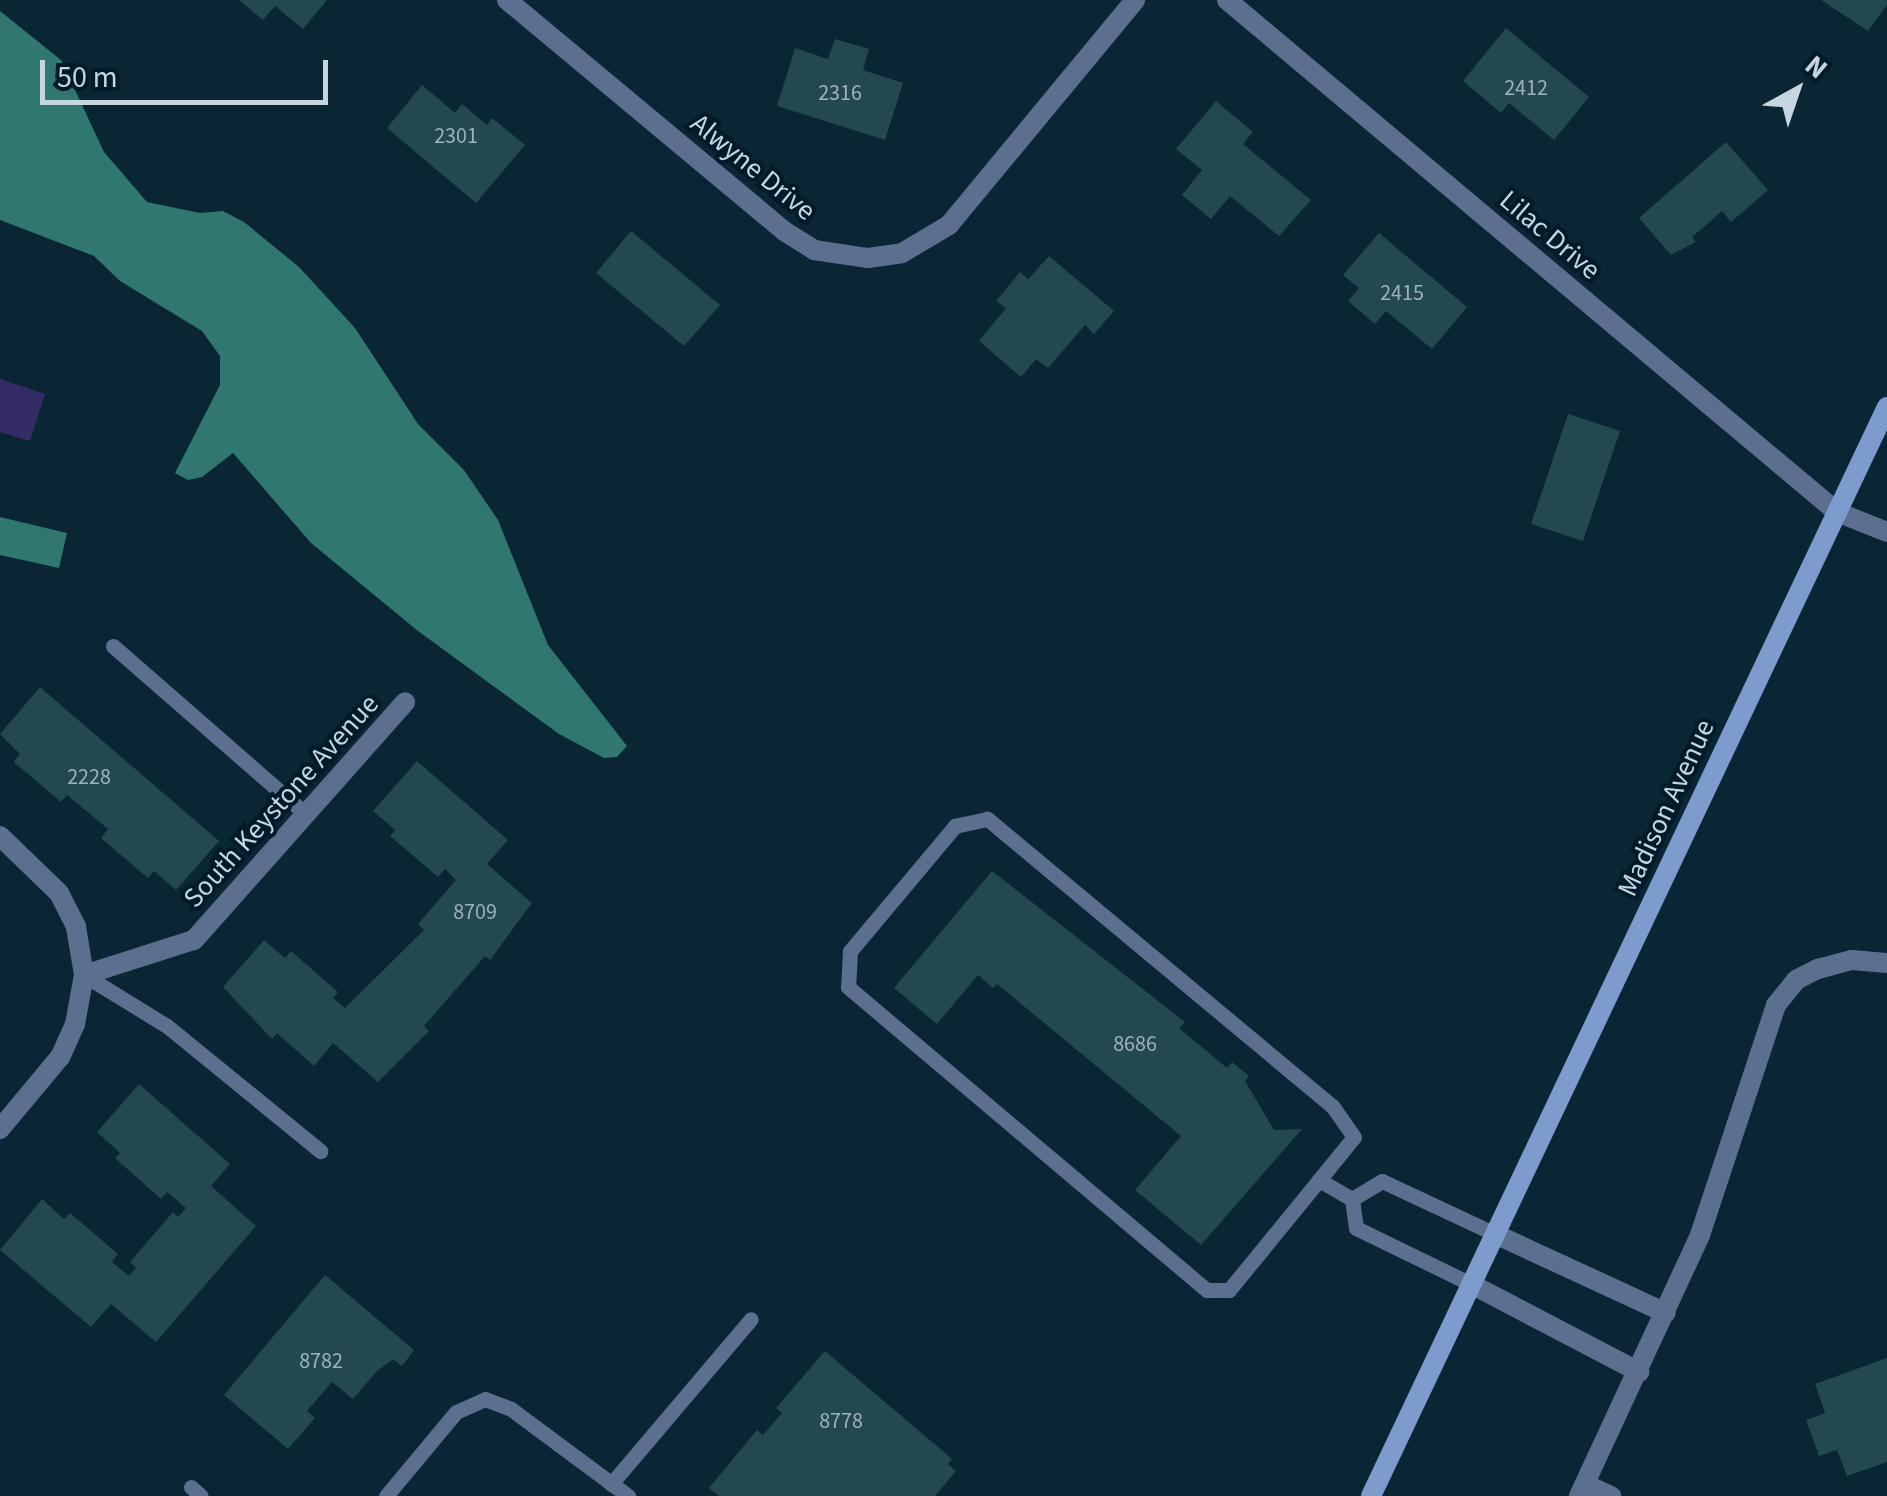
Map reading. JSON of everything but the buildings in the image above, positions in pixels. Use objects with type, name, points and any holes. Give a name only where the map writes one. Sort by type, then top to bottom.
[{"type":"main road","name":"Madison Avenue","points":[[1371,1496],[1887,407]]},
{"type":"street","name":"Alwyne Drive","points":[[507,0],[784,231],[814,250],[850,258],[902,253],[949,225],[1136,0]]},
{"type":"street","name":"Lilac Drive","points":[[1227,0],[1837,512],[1887,532]]},
{"type":"street","name":"South Keystone Avenue","points":[[84,969],[194,940],[405,702]]},
{"type":"street","points":[[0,836],[59,894],[76,926],[84,969],[66,1046],[0,1129]]},
{"type":"street","points":[[1611,1496],[1582,1490],[1666,1313],[1725,1170],[1784,992],[1834,964],[1887,964]]},
{"type":"street","points":[[1495,1234],[1666,1313]]},
{"type":"street","points":[[1471,1284],[1639,1372]]},
{"type":"lane","points":[[113,646],[307,815]]},
{"type":"lane","points":[[987,819],[1332,1106],[1354,1137],[1319,1180],[1229,1290],[1207,1290],[848,988],[850,951],[955,826],[987,819]]},
{"type":"lane","points":[[84,969],[167,1026],[320,1150]]},
{"type":"lane","points":[[1319,1180],[1352,1199]]},
{"type":"lane","points":[[1352,1199],[1382,1181],[1495,1234]]},
{"type":"lane","points":[[1352,1199],[1356,1228],[1471,1284]]},
{"type":"lane","points":[[611,1484],[751,1319]]},
{"type":"lane","points":[[386,1496],[456,1412],[484,1400],[512,1409],[628,1496]]},
{"type":"shaded area","points":[[0,11],[61,60],[104,152],[147,202],[200,213],[223,211],[244,222],[299,267],[355,328],[418,424],[464,470],[498,520],[548,645],[627,746],[617,757],[604,758],[559,734],[418,631],[311,543],[233,453],[202,477],[188,480],[175,473],[220,385],[220,356],[202,331],[120,281],[94,256],[0,220]]},
{"type":"shaded area","points":[[0,379],[45,394],[30,441],[0,432]]},
{"type":"shaded area","points":[[0,517],[67,533],[59,568],[0,555]]}]
